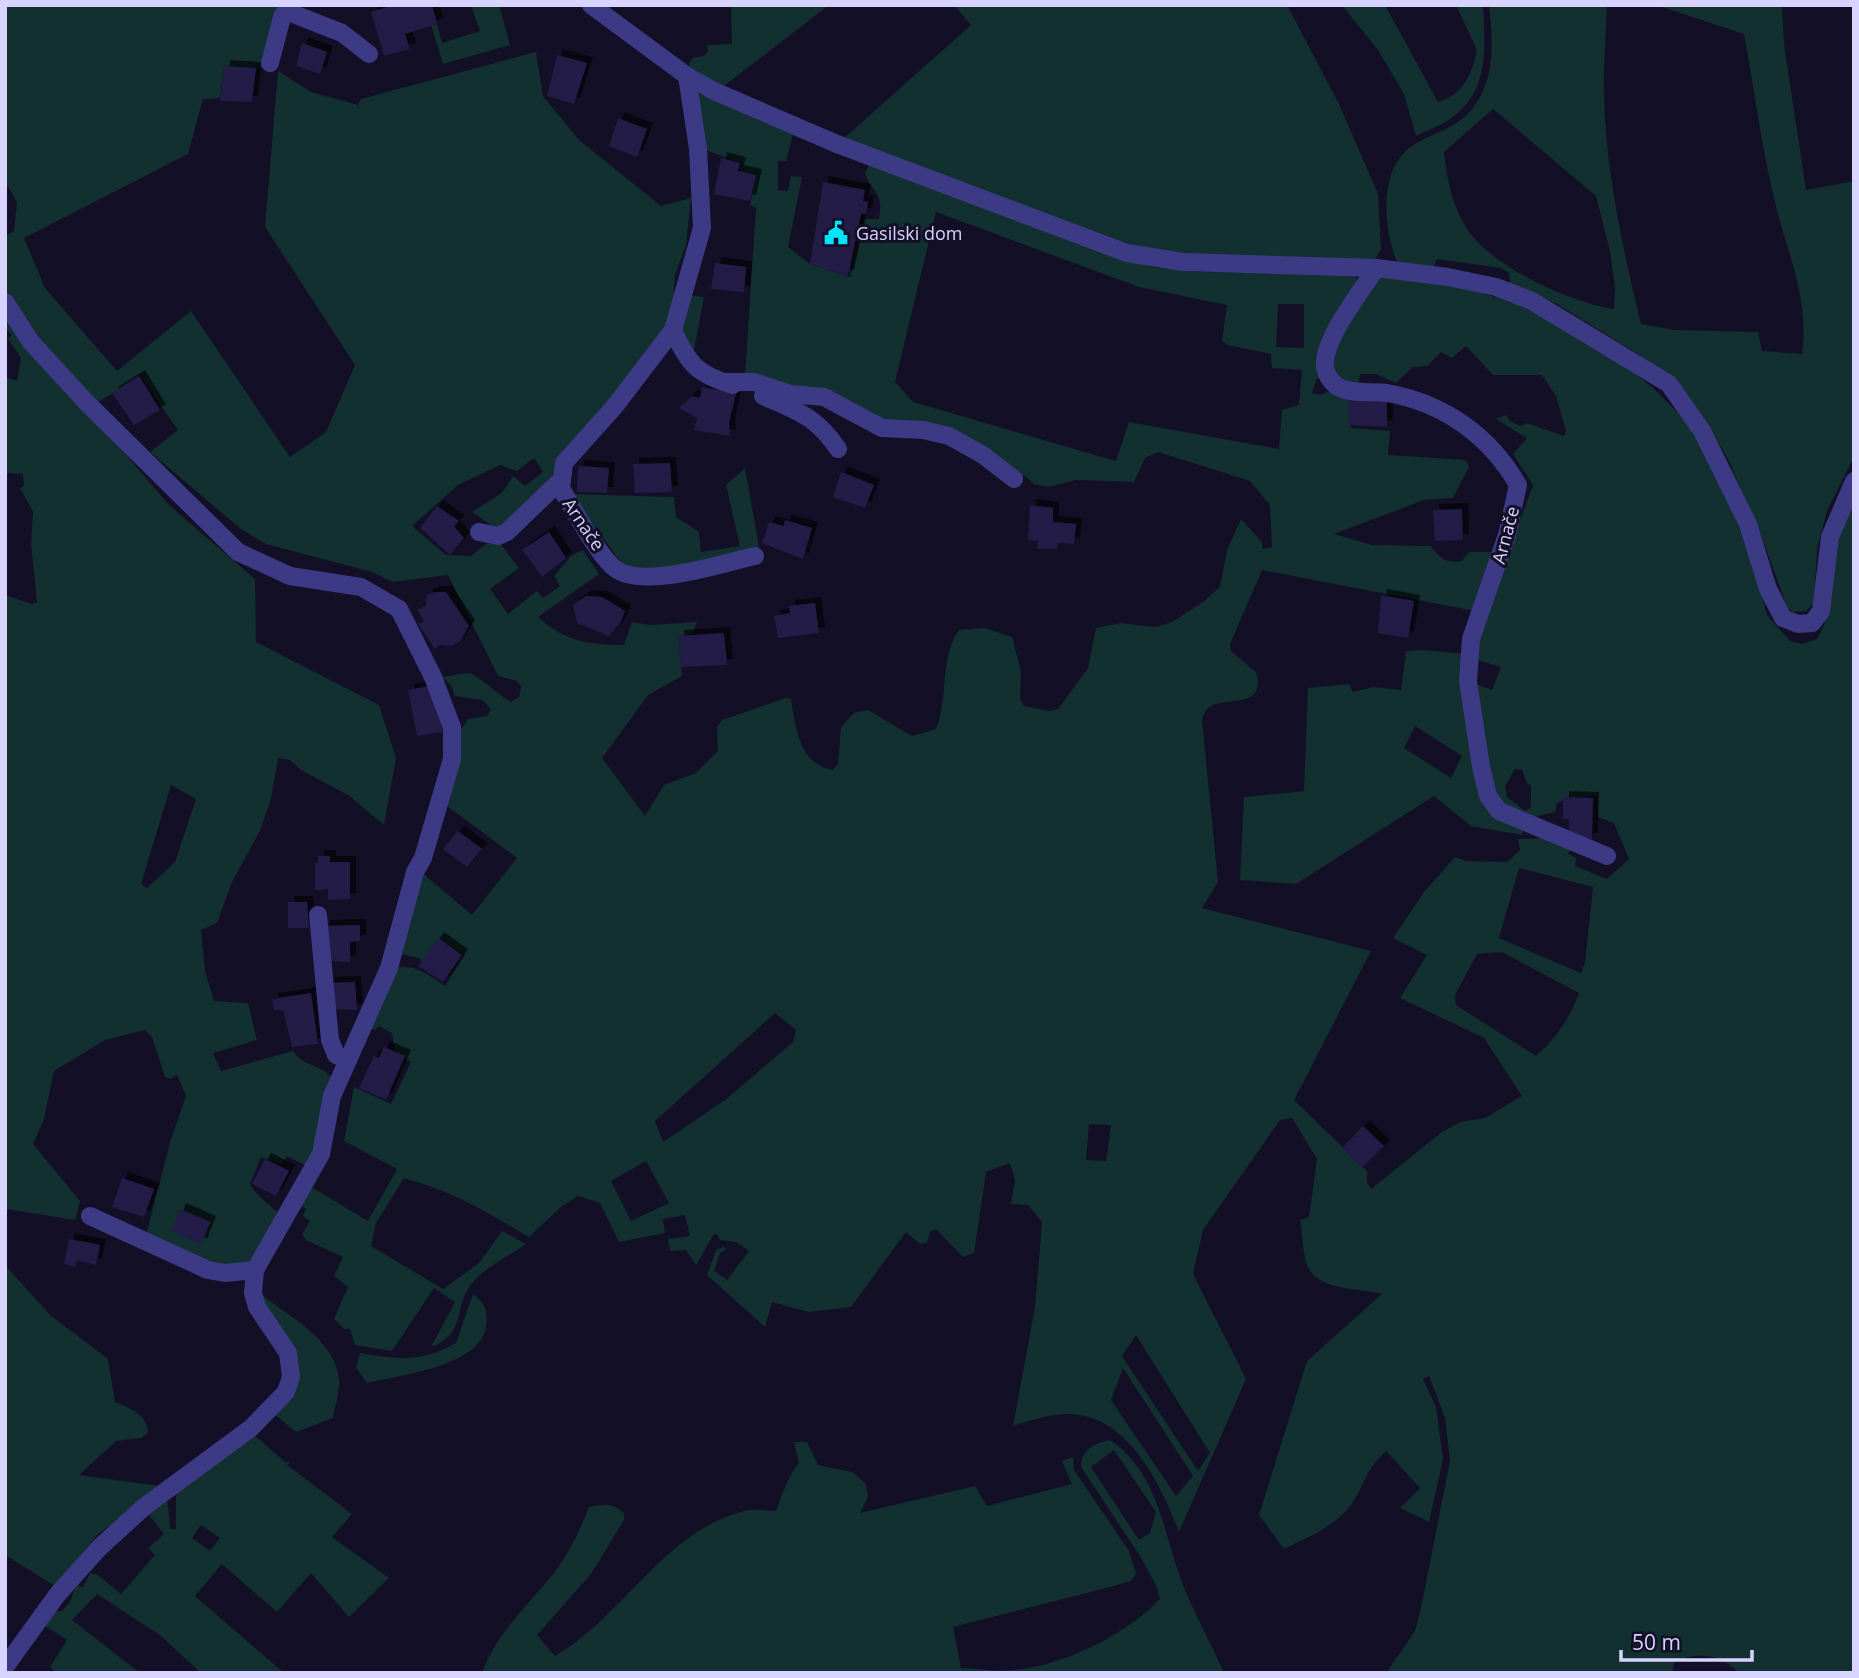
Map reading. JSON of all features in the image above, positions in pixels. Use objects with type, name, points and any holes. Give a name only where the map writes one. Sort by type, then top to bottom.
[{"type":"street","points":[[591,5],[687,76],[804,131],[1127,253],[1184,262],[1376,268],[1448,277],[1532,300],[1669,384],[1702,431],[1748,524],[1768,589],[1783,618],[1798,624],[1812,623],[1821,611],[1830,537],[1854,481]]},
{"type":"street","points":[[270,63],[274,41],[289,8],[342,33],[369,54]]},
{"type":"street","name":"Arnače","points":[[687,76],[698,149],[702,228],[673,330],[615,406],[564,463],[561,488],[613,566],[629,577],[688,573],[755,556]]},
{"type":"street","name":"Arnače","points":[[1376,268],[1332,338],[1325,365],[1330,380],[1340,388],[1389,393],[1423,403],[1459,421],[1502,457],[1518,485],[1507,535],[1471,639],[1468,681],[1488,796],[1499,811],[1517,821],[1607,856]]},
{"type":"street","points":[[5,302],[31,342],[138,455],[238,552],[289,576],[361,587],[399,608],[433,677],[452,727],[452,759],[423,858],[415,872],[389,968],[332,1096],[321,1154],[255,1270],[253,1293],[257,1307],[288,1353],[291,1377],[286,1392],[251,1428],[144,1507],[99,1548],[57,1595],[5,1667]]},
{"type":"street","points":[[673,330],[682,352],[707,377],[806,414],[825,431],[838,449]]},
{"type":"street","points":[[724,382],[754,382],[791,394],[824,397],[882,428],[923,430],[949,436],[983,455],[1014,479]]},
{"type":"street","points":[[479,532],[498,536],[507,531],[562,479]]},
{"type":"street","points":[[318,915],[330,1041],[336,1055],[348,1060]]},
{"type":"street","points":[[90,1216],[208,1270],[234,1273],[255,1270]]},
{"type":"green space","points":[[5,5],[286,5],[272,31],[265,68],[224,66],[220,98],[203,99],[188,154],[24,238],[45,288],[117,371],[191,311],[290,457],[326,432],[355,365],[265,227],[278,71],[311,92],[358,105],[361,99],[536,52],[543,96],[579,140],[661,206],[691,198],[686,245],[675,275],[672,321],[551,477],[499,531],[472,512],[502,493],[513,476],[525,486],[543,472],[534,458],[517,471],[500,465],[458,485],[412,526],[446,555],[471,556],[486,544],[499,542],[519,568],[490,589],[508,614],[537,591],[543,598],[560,586],[554,576],[572,555],[583,550],[599,574],[538,617],[557,631],[578,640],[624,645],[632,622],[650,625],[697,622],[692,634],[678,636],[682,676],[648,695],[602,758],[645,816],[664,785],[696,773],[718,751],[717,727],[722,720],[786,698],[791,699],[801,744],[806,753],[813,761],[833,770],[838,764],[841,727],[854,713],[868,710],[912,736],[936,729],[946,665],[959,630],[985,628],[1012,637],[1021,671],[1020,698],[1024,706],[1050,711],[1058,709],[1088,668],[1096,628],[1121,623],[1155,627],[1172,622],[1203,602],[1220,587],[1227,550],[1241,519],[1262,542],[1262,549],[1272,547],[1270,505],[1250,481],[1158,452],[1145,458],[1134,482],[1076,480],[1048,487],[1034,484],[1025,476],[1000,465],[951,432],[884,423],[848,402],[818,390],[792,390],[745,375],[756,208],[750,205],[756,175],[740,171],[742,163],[705,150],[695,94],[701,94],[793,134],[786,161],[778,161],[778,190],[788,191],[791,176],[802,177],[788,247],[810,264],[850,277],[866,219],[879,219],[879,198],[865,174],[869,164],[1069,240],[1152,267],[1196,272],[1351,274],[1357,278],[1351,301],[1324,348],[1323,380],[1317,378],[1312,393],[1320,395],[1332,390],[1353,397],[1351,428],[1390,431],[1388,455],[1466,460],[1469,467],[1453,498],[1424,500],[1334,534],[1372,545],[1430,546],[1440,557],[1451,562],[1462,561],[1469,552],[1499,552],[1480,612],[1262,570],[1230,644],[1231,651],[1256,672],[1256,692],[1243,700],[1211,706],[1202,720],[1218,882],[1202,908],[1371,951],[1294,1100],[1367,1171],[1367,1182],[1371,1189],[1442,1132],[1460,1122],[1485,1118],[1522,1096],[1484,1038],[1400,998],[1427,955],[1393,938],[1424,892],[1455,857],[1465,861],[1507,862],[1520,850],[1518,839],[1544,838],[1571,848],[1568,854],[1576,858],[1575,866],[1607,879],[1629,859],[1614,823],[1598,817],[1597,796],[1570,797],[1557,803],[1555,812],[1534,817],[1523,817],[1508,810],[1497,797],[1489,780],[1479,739],[1473,683],[1492,690],[1501,667],[1474,659],[1504,563],[1533,485],[1513,454],[1527,438],[1496,419],[1506,415],[1510,421],[1520,426],[1527,423],[1564,436],[1566,431],[1556,396],[1542,375],[1493,375],[1466,346],[1452,358],[1441,352],[1427,366],[1413,367],[1396,383],[1376,374],[1360,374],[1358,384],[1340,382],[1332,372],[1332,357],[1338,338],[1374,275],[1462,287],[1533,309],[1618,361],[1652,387],[1695,430],[1713,465],[1753,560],[1767,615],[1790,641],[1802,644],[1817,639],[1824,625],[1833,555],[1854,497],[1854,1673],[1739,1673],[1717,1658],[1693,1656],[1675,1661],[1672,1673],[1386,1673],[1415,1631],[1420,1613],[1450,1461],[1445,1418],[1429,1376],[1423,1379],[1436,1407],[1443,1459],[1429,1522],[1400,1508],[1420,1488],[1386,1451],[1370,1471],[1347,1510],[1313,1535],[1284,1549],[1259,1515],[1307,1361],[1382,1294],[1329,1284],[1319,1280],[1307,1265],[1300,1220],[1309,1217],[1317,1159],[1292,1118],[1280,1120],[1203,1230],[1193,1274],[1246,1379],[1179,1532],[1153,1475],[1127,1441],[1111,1428],[1093,1418],[1072,1414],[1035,1419],[1013,1426],[1035,1307],[1042,1222],[1028,1205],[1011,1204],[1015,1180],[1010,1163],[986,1172],[974,1253],[963,1257],[936,1229],[930,1232],[927,1243],[920,1244],[906,1232],[851,1307],[809,1312],[772,1302],[765,1327],[707,1275],[716,1250],[723,1247],[727,1249],[720,1253],[714,1271],[727,1280],[749,1251],[736,1242],[720,1240],[718,1235],[714,1234],[696,1265],[686,1250],[670,1251],[668,1239],[690,1236],[685,1215],[663,1219],[665,1233],[619,1242],[600,1203],[578,1196],[562,1206],[529,1237],[453,1196],[404,1178],[376,1223],[371,1246],[443,1289],[479,1263],[502,1231],[526,1244],[473,1282],[463,1301],[455,1327],[443,1341],[431,1347],[455,1302],[434,1288],[392,1351],[355,1345],[350,1329],[344,1329],[334,1319],[348,1287],[334,1276],[343,1257],[306,1240],[302,1234],[310,1221],[303,1216],[306,1209],[299,1204],[308,1185],[368,1221],[397,1169],[344,1141],[354,1087],[391,1104],[411,1062],[395,1051],[392,1033],[379,1026],[375,1030],[369,1027],[392,968],[414,968],[445,986],[465,955],[438,939],[422,963],[419,958],[402,954],[400,946],[420,871],[472,915],[517,858],[447,806],[459,732],[468,719],[487,716],[491,710],[483,700],[455,696],[451,685],[442,677],[470,673],[511,702],[519,697],[521,686],[517,681],[498,676],[448,575],[393,582],[372,572],[266,544],[241,529],[150,452],[178,430],[141,377],[96,403],[29,334],[5,296],[5,236],[14,231],[17,202],[5,181]],"holes":[[[936,212],[1139,287],[1227,305],[1222,341],[1228,345],[1271,354],[1272,368],[1302,370],[1299,405],[1282,410],[1279,449],[1129,422],[1116,461],[913,402],[895,382]],[[1278,304],[1304,304],[1304,348],[1276,347]],[[1515,769],[1522,770],[1527,783],[1531,785],[1531,807],[1525,811],[1507,797],[1505,786]],[[1519,868],[1593,887],[1585,962],[1581,973],[1499,938]],[[1502,952],[1579,993],[1562,1027],[1536,1056],[1456,1005],[1455,995],[1477,954]],[[775,1013],[796,1030],[793,1042],[725,1100],[663,1142],[655,1121]],[[1089,1124],[1111,1125],[1106,1161],[1086,1160]],[[646,1161],[669,1203],[631,1221],[611,1181]],[[1136,1335],[1210,1453],[1198,1471],[1122,1356]],[[1123,1368],[1193,1476],[1176,1496],[1111,1400]]]},
{"type":"green space","points":[[425,5],[432,5],[442,43],[480,31],[471,5],[499,5],[510,45],[443,64]]},
{"type":"green space","points":[[731,5],[829,5],[720,89],[690,69],[689,63],[693,58],[704,56],[708,51],[707,45],[732,44]]},
{"type":"green space","points":[[954,5],[1287,5],[1339,104],[1378,194],[1381,249],[1375,260],[1180,256],[1141,248],[842,140],[971,25]]},
{"type":"green space","points":[[1342,5],[1385,5],[1438,102],[1454,94],[1465,82],[1477,50],[1456,5],[1483,5],[1482,68],[1479,82],[1463,108],[1446,121],[1416,136],[1404,94],[1378,50]]},
{"type":"green space","points":[[1489,5],[1607,5],[1605,125],[1622,239],[1641,324],[1674,330],[1758,332],[1762,351],[1802,354],[1804,333],[1800,294],[1769,178],[1744,34],[1656,5],[1782,5],[1784,44],[1806,190],[1854,181],[1854,457],[1827,511],[1817,549],[1814,603],[1806,611],[1793,612],[1787,607],[1761,535],[1727,457],[1707,425],[1667,378],[1638,354],[1555,303],[1510,284],[1509,273],[1501,268],[1437,259],[1433,268],[1397,262],[1387,220],[1386,204],[1391,174],[1406,151],[1421,140],[1457,122],[1473,108],[1480,96],[1486,84],[1491,59]],"holes":[[[1493,109],[1596,196],[1610,251],[1615,287],[1614,309],[1555,291],[1494,257],[1479,243],[1462,220],[1454,201],[1444,152]]]},
{"type":"green space","points":[[691,295],[704,297],[693,355],[681,329]]},
{"type":"green space","points":[[5,313],[169,505],[255,579],[256,642],[379,705],[396,758],[384,825],[348,795],[301,770],[290,760],[278,758],[271,799],[260,831],[232,882],[217,923],[201,930],[205,971],[214,1001],[248,1003],[257,1040],[213,1053],[221,1071],[293,1051],[302,1060],[328,1073],[332,1078],[309,1167],[287,1156],[281,1164],[261,1157],[250,1184],[281,1218],[252,1258],[229,1268],[200,1262],[146,1235],[171,1139],[186,1096],[177,1074],[171,1079],[165,1077],[152,1037],[145,1030],[105,1040],[54,1071],[44,1119],[33,1144],[80,1201],[75,1220],[7,1209],[5,1214],[5,595],[32,604],[37,602],[31,544],[33,512],[20,488],[24,486],[23,474],[5,473],[5,377],[17,381],[21,358],[8,339],[12,335],[5,328]],"holes":[[[171,785],[196,799],[175,862],[147,888],[141,884]]]},
{"type":"green space","points":[[745,468],[759,547],[708,563],[667,571],[632,568],[620,561],[571,494],[674,497],[676,517],[699,532],[701,552],[740,546],[726,485]]},
{"type":"green space","points":[[1406,651],[1463,654],[1483,793],[1524,830],[1522,835],[1471,826],[1434,796],[1296,884],[1240,880],[1244,797],[1304,791],[1308,688],[1349,684],[1353,692],[1373,687],[1401,690]],"holes":[[[1415,726],[1462,756],[1451,778],[1404,748]]]},
{"type":"green space","points":[[5,1265],[50,1315],[108,1359],[115,1402],[141,1416],[147,1426],[148,1433],[141,1438],[116,1441],[79,1475],[167,1487],[98,1534],[55,1586],[5,1555]]},
{"type":"green space","points":[[258,1292],[308,1329],[329,1352],[339,1379],[333,1418],[296,1432],[272,1412],[295,1377]]},
{"type":"green space","points":[[473,1294],[481,1301],[487,1321],[480,1341],[469,1352],[436,1367],[367,1383],[356,1368],[360,1353],[409,1358],[432,1354],[456,1343]]},
{"type":"green space","points":[[251,1432],[285,1462],[290,1462],[287,1465],[352,1514],[332,1537],[389,1578],[349,1617],[311,1573],[277,1612],[222,1564],[195,1596],[284,1673],[201,1673],[161,1636],[97,1594],[72,1620],[140,1673],[57,1673],[50,1667],[67,1640],[45,1626],[51,1611],[62,1611],[70,1602],[76,1585],[83,1587],[90,1573],[98,1575],[121,1594],[155,1555],[148,1548],[164,1534],[146,1511],[164,1498],[168,1503],[170,1529],[176,1529],[176,1497],[180,1487]],"holes":[[[201,1525],[220,1538],[210,1551],[192,1538]]]},
{"type":"green space","points":[[1110,1440],[1127,1454],[1150,1487],[1183,1585],[1224,1673],[482,1673],[503,1635],[561,1562],[589,1507],[612,1505],[624,1513],[624,1520],[591,1574],[537,1635],[555,1656],[580,1639],[690,1537],[715,1522],[744,1511],[776,1511],[788,1480],[799,1463],[794,1442],[807,1442],[818,1465],[852,1472],[866,1484],[868,1497],[860,1513],[975,1486],[987,1506],[1072,1484],[1062,1461],[1073,1457],[1074,1470],[1129,1551],[1136,1574],[1131,1581],[1114,1586],[953,1627],[961,1668],[1016,1670],[1035,1667],[1074,1654],[1112,1636],[1160,1599],[1156,1585],[1140,1556],[1081,1467],[1086,1452]],"holes":[[[1114,1450],[1156,1512],[1150,1533],[1139,1540],[1091,1467]]]},
{"type":"building","points":[[394,5],[432,5],[437,24],[405,34],[410,49],[384,56],[371,12]]},
{"type":"building","points":[[302,43],[327,52],[320,74],[296,66]]},
{"type":"building","points":[[557,55],[587,63],[574,104],[547,96]]},
{"type":"building","points":[[224,66],[256,68],[252,102],[220,101]]},
{"type":"building","points":[[618,118],[647,129],[637,157],[609,146]]},
{"type":"building","points":[[721,158],[740,163],[738,171],[756,175],[750,201],[714,194]]},
{"type":"building","name":"Gasilski dom","points":[[823,182],[865,190],[863,201],[868,202],[866,214],[861,214],[848,276],[810,264]]},
{"type":"building","points":[[715,263],[746,267],[744,292],[711,289]]},
{"type":"building","points":[[139,376],[160,410],[134,425],[112,393]]},
{"type":"building","points":[[702,387],[736,393],[729,423],[730,436],[694,430],[697,418],[679,408],[692,396],[700,398]]},
{"type":"building","points":[[1348,395],[1387,398],[1387,427],[1348,425]]},
{"type":"building","points":[[670,463],[672,492],[635,493],[633,464]]},
{"type":"building","points":[[578,466],[609,468],[607,493],[577,492]]},
{"type":"building","points":[[841,472],[874,485],[865,508],[833,497]]},
{"type":"building","points":[[1030,505],[1053,508],[1053,522],[1076,524],[1074,544],[1058,543],[1057,549],[1037,549],[1038,541],[1028,540]]},
{"type":"building","points":[[437,506],[459,521],[454,526],[464,538],[450,555],[420,528]]},
{"type":"building","points":[[1462,509],[1463,540],[1435,541],[1433,510]]},
{"type":"building","points":[[785,520],[812,528],[803,559],[762,543],[769,522],[784,526]]},
{"type":"building","points":[[549,532],[566,558],[542,577],[522,550]]},
{"type":"building","points":[[446,592],[469,626],[460,641],[452,646],[440,645],[435,649],[418,624],[424,621],[417,610],[425,606],[427,595]]},
{"type":"building","points":[[1381,595],[1414,601],[1408,638],[1378,633]]},
{"type":"building","points":[[586,596],[602,597],[625,611],[620,623],[609,636],[577,623],[573,605]]},
{"type":"building","points":[[815,603],[819,633],[778,638],[774,616],[790,613],[789,606]]},
{"type":"building","points":[[724,633],[727,665],[681,667],[678,636]]},
{"type":"building","points":[[434,685],[443,732],[417,736],[408,690]]},
{"type":"building","points":[[1563,797],[1593,798],[1592,839],[1569,839],[1569,819],[1563,819]]},
{"type":"building","points":[[458,831],[482,849],[467,867],[443,849]]},
{"type":"building","points":[[318,856],[330,856],[330,862],[350,862],[350,899],[328,900],[328,889],[315,890],[315,863],[318,863]]},
{"type":"building","points":[[288,902],[307,902],[309,928],[288,928]]},
{"type":"building","points":[[360,925],[360,941],[350,942],[350,962],[324,961],[324,926]]},
{"type":"building","points":[[438,938],[462,955],[443,982],[418,966]]},
{"type":"building","points":[[355,982],[357,1010],[330,1009],[328,983]]},
{"type":"building","points":[[311,993],[318,1044],[292,1047],[283,1010],[274,1010],[272,999]]},
{"type":"building","points":[[384,1047],[405,1056],[386,1100],[359,1088],[374,1056],[379,1058]]},
{"type":"building","points":[[1363,1126],[1384,1146],[1362,1168],[1342,1148]]},
{"type":"building","points":[[265,1159],[289,1171],[276,1196],[252,1184]]},
{"type":"building","points":[[122,1178],[154,1189],[144,1217],[112,1207]]},
{"type":"building","points":[[180,1209],[210,1222],[201,1245],[172,1231]]},
{"type":"building","points":[[69,1239],[100,1245],[96,1265],[77,1260],[75,1267],[64,1264]]},
{"type":"place","name":"Gasilski dom","points":[[836,233]]}]
